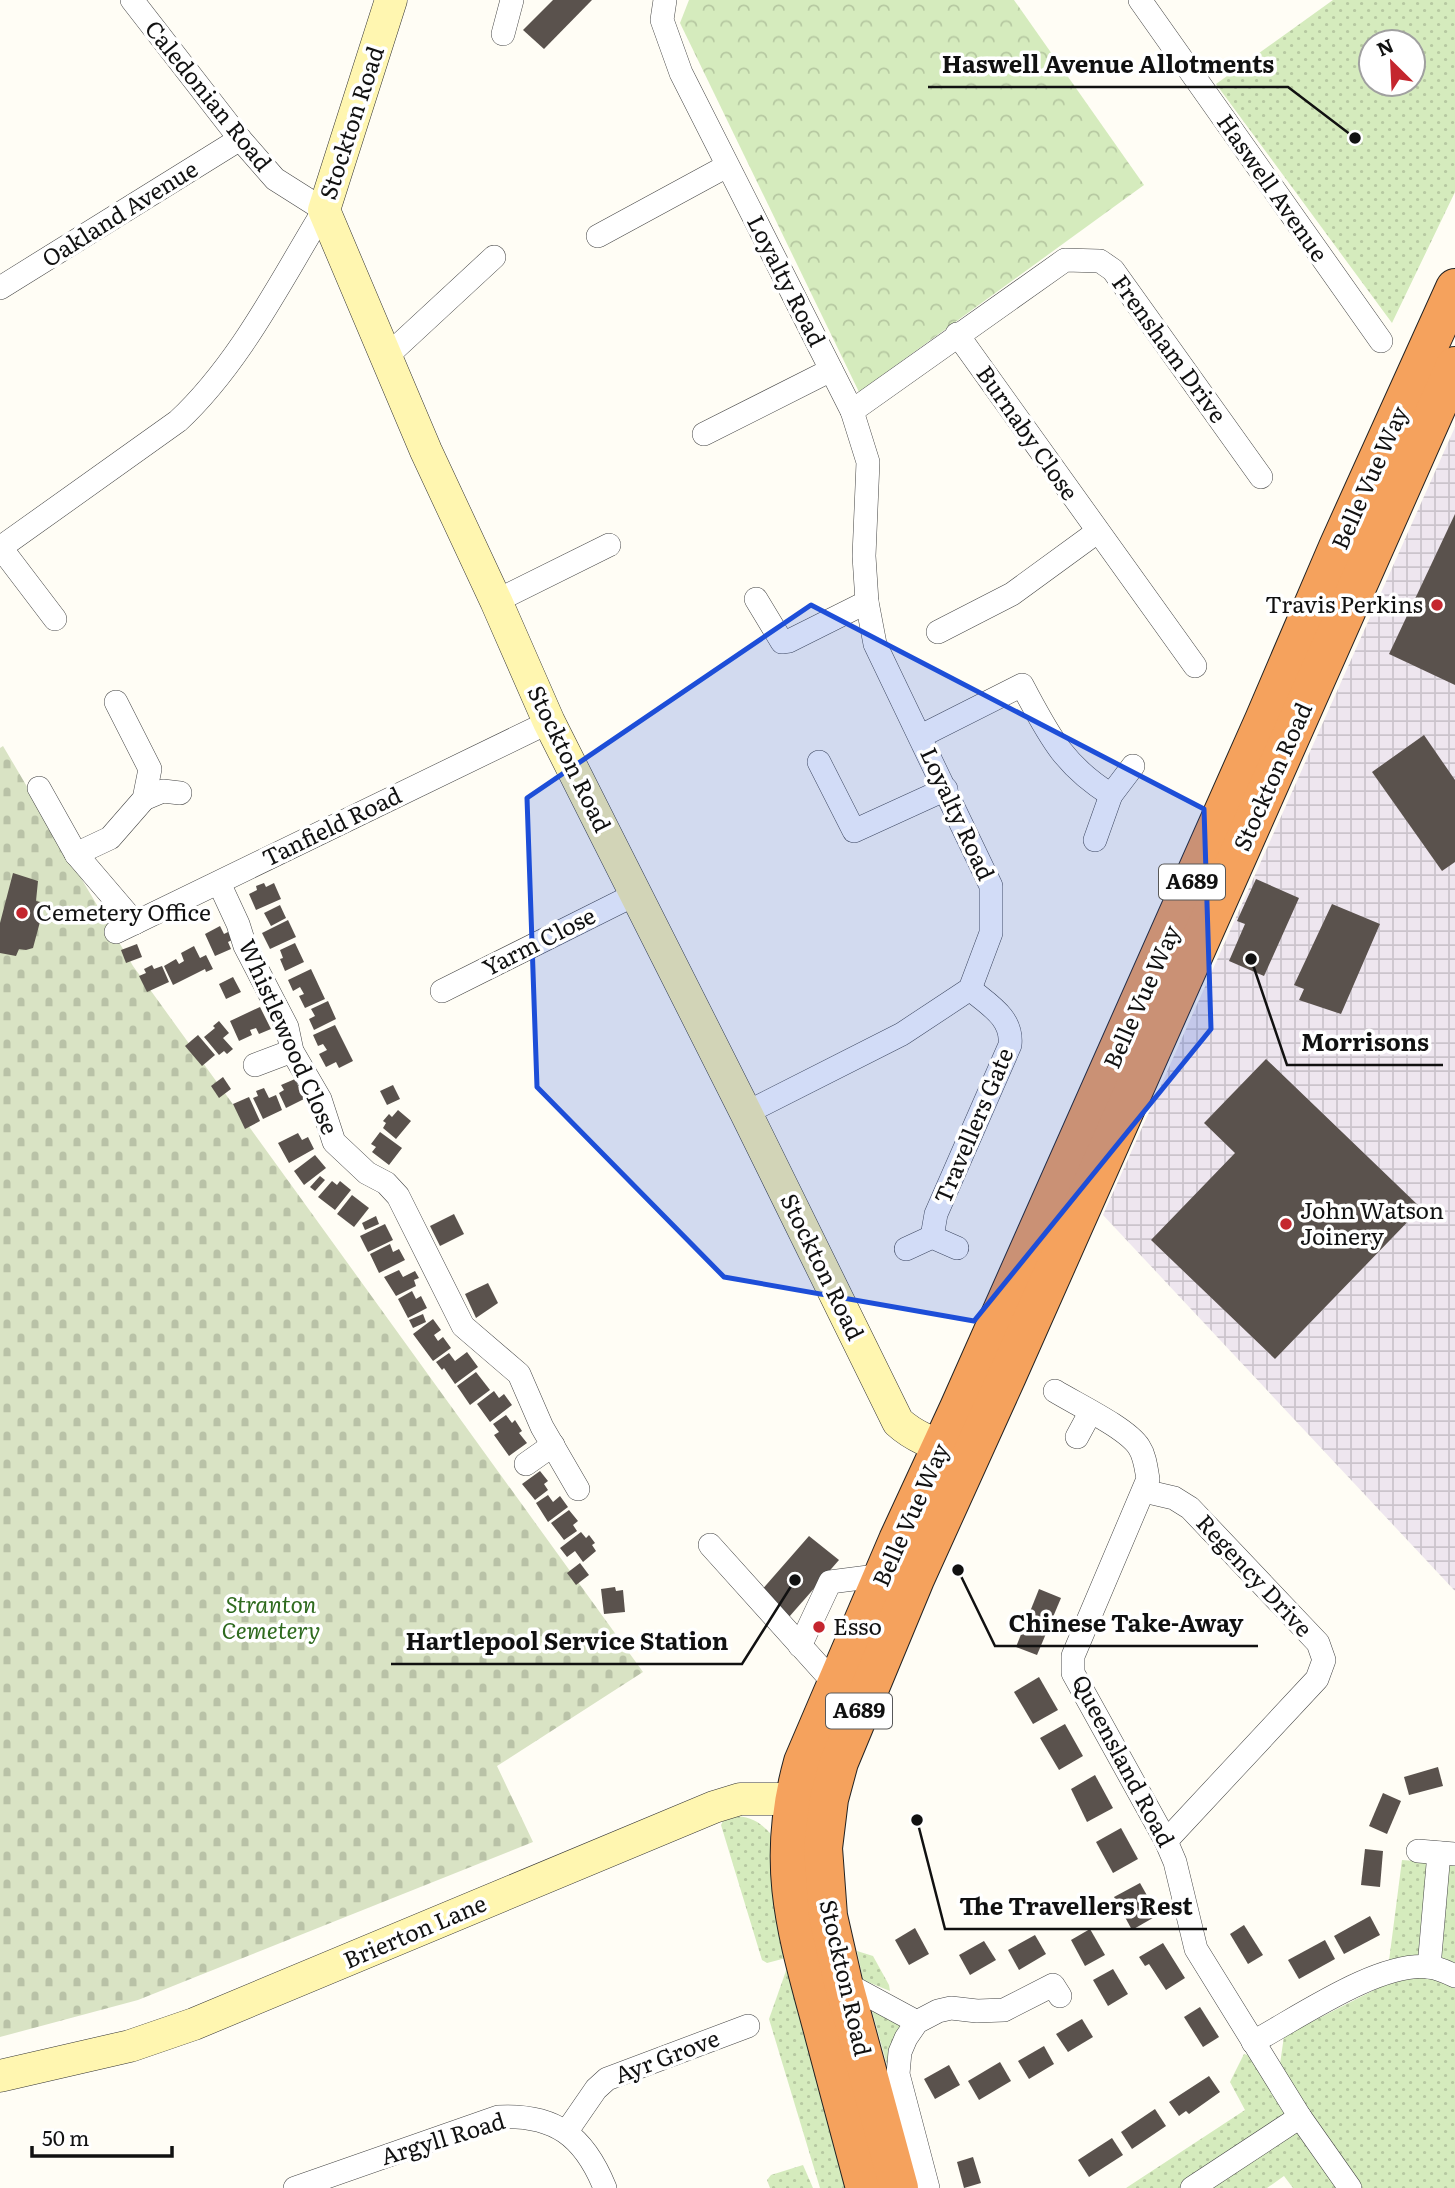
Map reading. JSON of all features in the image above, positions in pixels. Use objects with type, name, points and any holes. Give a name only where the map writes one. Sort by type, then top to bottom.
[{"type":"highway","name":"Belle Vue Way","points":[[831,1694],[884,1575],[957,1451],[1258,733],[1455,288]]},
{"type":"highway","name":"Stockton Road","points":[[887,2174],[797,1933],[789,1874],[789,1836],[811,1798],[839,1762],[915,1579],[957,1451],[1455,366]]},
{"type":"highway","name":"Stockton Road","points":[[831,1694],[803,1762],[823,1848],[825,1892],[843,1982],[887,2174]]},
{"type":"street","name":"Caledonian Road","points":[[132,0],[240,139],[275,178],[324,210]]},
{"type":"street","name":"Stockton Road","points":[[391,0],[324,210],[426,451],[549,722],[898,1422],[911,1434],[957,1451]]},
{"type":"street","points":[[503,34],[512,0]]},
{"type":"street","name":"Loyalty Road","points":[[665,0],[662,20],[681,73],[852,411],[868,461],[864,556],[867,601],[874,644],[921,736],[991,886],[991,933],[970,989]]},
{"type":"street","name":"Haswell Avenue","points":[[1149,3],[1381,341]]},
{"type":"street","name":"Oakland Avenue","points":[[0,288],[240,139]]},
{"type":"street","points":[[598,236],[727,166]]},
{"type":"street","points":[[55,618],[0,548],[178,421],[202,398],[225,371],[324,210]]},
{"type":"street","points":[[386,357],[494,257]]},
{"type":"street","name":"Frensham Drive","points":[[852,411],[1065,260],[1100,261],[1113,270],[1261,477]]},
{"type":"street","name":"Burnaby Close","points":[[957,334],[1195,666]]},
{"type":"street","points":[[704,434],[831,369]]},
{"type":"street","points":[[938,632],[970,603],[1012,594],[1097,532]]},
{"type":"street","points":[[496,601],[609,545]]},
{"type":"street","points":[[756,599],[782,642],[789,641],[867,601]]},
{"type":"street","points":[[921,736],[1022,685],[1063,755],[1085,779],[1111,795]]},
{"type":"street","points":[[116,702],[150,769],[144,799]]},
{"type":"street","name":"Tanfield Road","points":[[76,853],[126,928],[549,722]]},
{"type":"street","points":[[819,762],[854,831],[946,789]]},
{"type":"street","points":[[1095,839],[1111,795],[1133,766]]},
{"type":"street","points":[[39,788],[76,853],[110,838],[144,799],[163,791],[180,793]]},
{"type":"street","name":"Whistlewood Close","points":[[219,883],[245,946],[283,1017],[292,1051],[320,1099],[334,1142],[367,1172],[386,1183],[398,1196],[463,1326],[519,1374],[553,1445],[578,1489]]},
{"type":"street","name":"Yarm Close","points":[[442,991],[636,894]]},
{"type":"street","points":[[746,1113],[902,1034],[970,989]]},
{"type":"street","name":"Travellers Gate","points":[[932,1237],[936,1214],[1010,1045],[1009,1025],[970,989]]},
{"type":"street","points":[[255,1065],[292,1051]]},
{"type":"street","points":[[906,1248],[932,1237],[957,1248]]},
{"type":"street","name":"Queensland Road","points":[[1055,1391],[1125,1433],[1137,1444],[1144,1457],[1148,1479],[1073,1656],[1073,1673],[1167,1842],[1175,1861],[1196,1948],[1300,2118],[1350,2188]]},
{"type":"street","points":[[1077,1437],[1090,1413]]},
{"type":"street","points":[[526,1464],[553,1445]]},
{"type":"street","name":"Regency Drive","points":[[1144,1491],[1174,1498],[1190,1508],[1318,1643],[1324,1660],[1317,1679],[1167,1842]]},
{"type":"street","points":[[710,1545],[800,1646],[831,1694]]},
{"type":"street","points":[[800,1646],[830,1582],[884,1575]]},
{"type":"street","name":"Brierton Lane","points":[[0,2076],[130,2046],[194,2025],[700,1812],[740,1799],[811,1798]]},
{"type":"street","points":[[1429,1967],[1437,1852]]},
{"type":"street","points":[[1253,2042],[1381,1973],[1429,1967],[1455,1976]]},
{"type":"street","points":[[843,1982],[917,2022]]},
{"type":"street","points":[[887,2174],[900,2052],[917,2022],[938,2011],[951,2008],[1004,2010],[1053,1985],[1060,1996]]},
{"type":"street","name":"Ayr Grove","points":[[567,2131],[599,2085],[607,2079],[748,2026]]},
{"type":"street","name":"Argyll Road","points":[[295,2188],[321,2184],[498,2117],[533,2119],[567,2131],[589,2155],[605,2188]]},
{"type":"street","points":[[1192,2188],[1300,2118]]},
{"type":"street","name":"Stockton Road","points":[[887,2174],[928,2188]]},
{"type":"highlighted area","points":[[811,605],[1204,809],[1211,1029],[974,1321],[724,1277],[537,1087],[527,798]]},
{"type":"shaded area","points":[[1455,427],[1455,1591],[1103,1215]]},
{"type":"green space","points":[[689,0],[1014,0],[1144,185],[859,392],[680,23]]},
{"type":"green space","points":[[1333,0],[1455,0],[1455,192],[1392,323],[1216,84]]},
{"type":"green space","name":"Stranton Cemetery","points":[[3,746],[133,966],[643,1672],[497,1766],[533,1842],[138,2000],[0,2037],[0,748]]},
{"type":"green space","points":[[733,1816],[753,1820],[770,1833],[774,1898],[786,1958],[767,1963],[762,1960],[721,1825],[724,1819]]},
{"type":"green space","points":[[1402,1860],[1455,1864],[1455,2188],[1293,2188],[1284,2176],[1267,2188],[1126,2188],[1245,2110],[1230,2082],[1244,2054],[1280,2064],[1284,2036],[1386,1984]]},
{"type":"green space","points":[[857,1951],[873,1956],[890,1991],[863,1980]]},
{"type":"green space","points":[[787,1968],[848,2188],[820,2188],[769,2019]]},
{"type":"green space","points":[[870,2004],[903,2017],[888,2066],[887,2065]]},
{"type":"green space","points":[[803,2165],[813,2188],[770,2188],[767,2180],[771,2175]]},
{"type":"building","points":[[553,0],[592,0],[544,49],[523,30]]},
{"type":"building","points":[[1455,514],[1455,685],[1389,654]]},
{"type":"building","points":[[1424,735],[1455,780],[1455,862],[1442,871],[1372,772]]},
{"type":"building","name":"Cemetery Office","points":[[13,873],[38,881],[36,901],[45,903],[33,948],[19,949],[16,956],[0,953],[0,923]]},
{"type":"building","points":[[1256,879],[1299,898],[1264,976],[1229,961],[1245,924],[1237,921]]},
{"type":"building","points":[[264,883],[266,887],[274,883],[281,899],[256,910],[249,894],[257,890],[256,886]]},
{"type":"building","points":[[1332,904],[1380,924],[1341,1014],[1299,1000],[1304,989],[1294,985]]},
{"type":"building","points":[[280,905],[286,918],[271,926],[264,913]]},
{"type":"building","points":[[288,920],[296,937],[270,949],[262,933]]},
{"type":"building","points":[[220,926],[224,934],[228,932],[232,940],[228,942],[231,949],[215,956],[205,934]]},
{"type":"building","points":[[295,943],[304,962],[285,971],[280,950]]},
{"type":"building","points":[[137,944],[142,957],[126,963],[121,950]]},
{"type":"building","points":[[194,946],[200,958],[206,955],[213,969],[206,972],[205,969],[173,985],[164,966],[176,959],[179,964],[184,961],[181,953]]},
{"type":"building","points":[[152,965],[154,969],[162,966],[169,982],[147,992],[139,976],[146,973],[144,969]]},
{"type":"building","points":[[311,969],[325,999],[305,1008],[299,996],[304,994],[300,987],[293,991],[288,980]]},
{"type":"building","points":[[233,977],[241,992],[226,999],[219,984]]},
{"type":"building","points":[[328,1001],[336,1019],[314,1030],[309,1019],[315,1016],[311,1009]]},
{"type":"building","points":[[260,1007],[271,1029],[259,1034],[256,1028],[250,1030],[252,1035],[239,1041],[230,1021]]},
{"type":"building","points":[[219,1021],[229,1033],[223,1038],[233,1049],[227,1054],[224,1051],[219,1055],[204,1037]]},
{"type":"building","points":[[335,1025],[353,1061],[339,1068],[336,1062],[326,1067],[319,1054],[327,1050],[323,1044],[318,1046],[313,1035]]},
{"type":"building","points":[[198,1035],[215,1055],[202,1066],[185,1046]]},
{"type":"building","name":"John Watson Joinery","points":[[1266,1059],[1421,1208],[1275,1359],[1151,1240],[1235,1153],[1204,1123]]},
{"type":"building","points":[[223,1077],[231,1089],[219,1098],[211,1086]]},
{"type":"building","points":[[295,1079],[304,1099],[286,1108],[279,1093],[284,1090],[281,1085]]},
{"type":"building","points":[[393,1085],[400,1099],[387,1105],[380,1091]]},
{"type":"building","points":[[264,1088],[269,1098],[276,1095],[282,1110],[263,1119],[253,1098],[258,1096],[256,1091]]},
{"type":"building","points":[[249,1097],[260,1121],[245,1129],[233,1104]]},
{"type":"building","points":[[398,1110],[411,1121],[396,1139],[383,1128],[386,1123],[383,1121]]},
{"type":"building","points":[[380,1132],[402,1148],[389,1165],[372,1152],[376,1147],[371,1144]]},
{"type":"building","points":[[298,1133],[302,1140],[308,1137],[314,1149],[289,1163],[278,1143]]},
{"type":"building","points":[[315,1155],[326,1168],[304,1185],[294,1171]]},
{"type":"building","points":[[320,1176],[325,1180],[315,1191],[310,1187]]},
{"type":"building","points":[[332,1181],[337,1185],[340,1181],[351,1190],[335,1210],[318,1197]]},
{"type":"building","points":[[352,1195],[369,1208],[354,1227],[337,1214]]},
{"type":"building","points":[[454,1214],[464,1234],[440,1246],[430,1226]]},
{"type":"building","points":[[376,1216],[379,1224],[365,1230],[362,1223]]},
{"type":"building","points":[[385,1224],[393,1240],[368,1252],[360,1236]]},
{"type":"building","points":[[390,1244],[393,1252],[399,1249],[405,1260],[379,1273],[370,1254]]},
{"type":"building","points":[[399,1270],[403,1277],[415,1271],[419,1278],[414,1280],[416,1286],[396,1296],[384,1277]]},
{"type":"building","points":[[488,1283],[498,1303],[476,1318],[465,1294]]},
{"type":"building","points":[[412,1291],[416,1299],[421,1296],[427,1308],[408,1318],[398,1299]]},
{"type":"building","points":[[423,1314],[426,1322],[413,1328],[409,1320]]},
{"type":"building","points":[[433,1319],[441,1330],[434,1335],[438,1341],[443,1337],[451,1348],[433,1361],[413,1334]]},
{"type":"building","points":[[467,1352],[478,1367],[455,1384],[444,1368],[442,1370],[436,1362],[449,1353],[455,1361]]},
{"type":"building","points":[[476,1372],[490,1390],[470,1405],[457,1386]]},
{"type":"building","points":[[494,1391],[499,1398],[504,1394],[512,1405],[490,1422],[477,1404]]},
{"type":"building","points":[[506,1415],[512,1423],[515,1420],[522,1431],[519,1433],[527,1443],[509,1456],[494,1435],[499,1432],[493,1424]]},
{"type":"building","points":[[540,1471],[548,1481],[544,1484],[548,1490],[535,1500],[522,1484]]},
{"type":"building","points":[[548,1495],[553,1502],[560,1496],[568,1507],[548,1522],[536,1503]]},
{"type":"building","points":[[569,1510],[578,1521],[573,1525],[577,1531],[564,1540],[551,1523]]},
{"type":"building","points":[[581,1532],[586,1538],[589,1535],[595,1543],[592,1545],[596,1551],[583,1562],[575,1551],[567,1557],[560,1548]]},
{"type":"building","points":[[809,1536],[839,1560],[789,1617],[761,1591]]},
{"type":"building","points":[[580,1563],[589,1575],[576,1585],[567,1573]]},
{"type":"building","points":[[615,1587],[616,1591],[623,1590],[625,1612],[604,1614],[601,1589]]},
{"type":"building","points":[[1039,1589],[1061,1598],[1037,1655],[1016,1647]]},
{"type":"building","points":[[1039,1677],[1058,1710],[1033,1724],[1014,1692]]},
{"type":"building","points":[[1065,1724],[1083,1756],[1059,1770],[1040,1738]]},
{"type":"building","points":[[1438,1767],[1443,1786],[1409,1795],[1404,1777]]},
{"type":"building","points":[[1095,1775],[1113,1808],[1087,1822],[1071,1789]]},
{"type":"building","points":[[1383,1793],[1401,1801],[1387,1834],[1369,1826]]},
{"type":"building","points":[[1121,1828],[1138,1859],[1113,1873],[1096,1842]]},
{"type":"building","points":[[1365,1849],[1383,1851],[1380,1887],[1361,1885]]},
{"type":"building","points":[[1140,1883],[1158,1915],[1132,1930],[1114,1897]]},
{"type":"building","points":[[1370,1916],[1380,1935],[1344,1954],[1334,1936]]},
{"type":"building","points":[[1244,1925],[1263,1955],[1248,1964],[1230,1934]]},
{"type":"building","points":[[915,1928],[929,1954],[909,1965],[895,1940]]},
{"type":"building","points":[[1090,1929],[1105,1955],[1085,1966],[1071,1940]]},
{"type":"building","points":[[1035,1935],[1046,1954],[1019,1970],[1008,1950]]},
{"type":"building","points":[[1325,1940],[1335,1959],[1299,1979],[1288,1960]]},
{"type":"building","points":[[984,1941],[996,1960],[970,1975],[959,1955]]},
{"type":"building","points":[[1163,1943],[1185,1978],[1166,1990],[1149,1964],[1145,1966],[1139,1957]]},
{"type":"building","points":[[1113,1969],[1128,1994],[1108,2006],[1093,1980]]},
{"type":"building","points":[[1200,2007],[1219,2037],[1203,2047],[1184,2017]]},
{"type":"building","points":[[1082,2019],[1093,2037],[1068,2052],[1056,2034]]},
{"type":"building","points":[[1044,2046],[1054,2064],[1029,2079],[1018,2061]]},
{"type":"building","points":[[1000,2062],[1011,2081],[979,2100],[968,2081]]},
{"type":"building","points":[[949,2065],[960,2085],[935,2099],[924,2079]]},
{"type":"building","points":[[1209,2076],[1220,2092],[1189,2114],[1186,2111],[1179,2116],[1169,2102]]},
{"type":"building","points":[[1155,2109],[1166,2126],[1132,2149],[1121,2132]]},
{"type":"building","points":[[1112,2138],[1123,2155],[1089,2177],[1078,2160]]},
{"type":"building","points":[[973,2157],[981,2183],[964,2188],[957,2162]]},
{"type":"place","name":"Haswell Avenue Allotments","points":[[1355,138]]},
{"type":"place","name":"Travis Perkins","points":[[1437,605]]},
{"type":"place","name":"Cemetery Office","points":[[22,913]]},
{"type":"place","name":"Morrisons","points":[[1251,959]]},
{"type":"place","name":"John Watson Joinery","points":[[1286,1224]]},
{"type":"place","name":"Chinese Take-Away","points":[[958,1570]]},
{"type":"place","name":"Hartlepool Service Station","points":[[795,1580]]},
{"type":"place","name":"Esso","points":[[819,1627]]},
{"type":"place","name":"The Travellers Rest","points":[[917,1820]]}]
